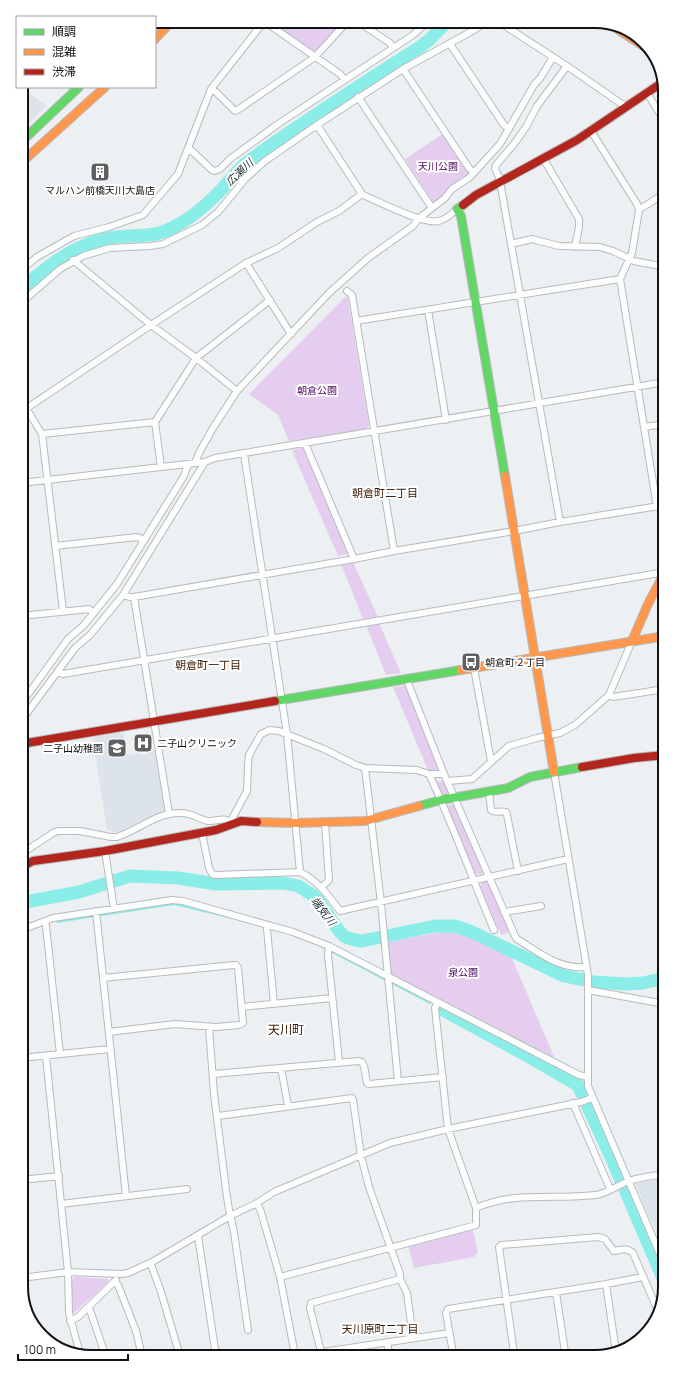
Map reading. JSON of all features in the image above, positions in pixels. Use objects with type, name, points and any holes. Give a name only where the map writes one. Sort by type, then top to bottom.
[{"type":"street","points":[[156,38],[165,28]]},
{"type":"street","points":[[28,264],[34,259],[74,236],[143,216],[176,178],[211,89],[259,28]]},
{"type":"street","points":[[274,28],[340,74],[344,79]]},
{"type":"street","points":[[211,89],[216,92],[232,109],[237,111],[315,57],[341,28]]},
{"type":"street","points":[[368,28],[390,43],[393,48]]},
{"type":"street","points":[[188,149],[194,152],[212,170],[218,171],[230,159],[248,146],[344,79],[393,48],[421,28]]},
{"type":"street","points":[[28,297],[60,269],[73,260],[110,248],[163,244],[194,230],[218,212],[246,178],[259,166],[358,97],[403,69],[478,28]]},
{"type":"street","points":[[507,28],[567,66],[626,107]]},
{"type":"street","points":[[450,44],[504,125],[509,128]]},
{"type":"street","points":[[195,464],[199,453],[213,428],[237,391],[329,293],[368,258],[413,226],[418,219],[445,198],[452,189],[465,181],[500,144],[534,85],[541,78],[553,57]]},
{"type":"street","points":[[560,522],[500,182],[495,169],[496,165],[526,127],[537,106],[567,66]]},
{"type":"street","points":[[403,69],[469,168],[474,173]]},
{"type":"street","points":[[317,125],[362,194],[418,219],[433,222],[439,221],[476,195],[544,158],[591,130],[658,86]]},
{"type":"street","points":[[28,135],[78,88]]},
{"type":"street","points":[[28,157],[104,88]]},
{"type":"street","points":[[647,93],[658,111]]},
{"type":"street","points":[[358,97],[432,208]]},
{"type":"street","points":[[123,595],[127,597],[134,597],[560,522],[657,507],[620,279],[629,259],[639,209],[591,130]]},
{"type":"street","points":[[544,158],[579,219],[575,247]]},
{"type":"street","points":[[28,407],[246,263],[278,248],[362,194]]},
{"type":"street","points":[[639,209],[658,198]]},
{"type":"street","points":[[457,209],[461,216],[476,302],[588,975],[588,1086],[586,1100],[658,1251]]},
{"type":"street","points":[[511,244],[532,239],[559,246],[600,247],[613,251],[629,259],[658,265]]},
{"type":"street","points":[[73,260],[151,325],[196,358],[237,391]]},
{"type":"street","points":[[246,263],[291,334]]},
{"type":"street","points":[[356,321],[620,279]]},
{"type":"street","points":[[347,291],[352,295],[394,551]]},
{"type":"street","points":[[161,467],[156,422],[196,358],[270,300]]},
{"type":"street","points":[[428,310],[446,420]]},
{"type":"street","points":[[28,482],[195,464],[215,458],[374,430],[446,420],[658,383]]},
{"type":"street","points":[[28,415],[42,434],[63,611]]},
{"type":"street","points":[[42,434],[156,422]]},
{"type":"street","points":[[644,427],[658,425]]},
{"type":"street","points":[[305,443],[354,559]]},
{"type":"street","points":[[244,454],[287,734],[300,872]]},
{"type":"street","points":[[28,712],[59,672],[75,648],[90,635],[123,595],[205,462]]},
{"type":"street","points":[[28,694],[68,639],[84,625],[117,584],[184,476],[188,464]]},
{"type":"street","points":[[55,546],[137,537],[144,540]]},
{"type":"street","points":[[59,672],[64,674],[658,573]]},
{"type":"street","points":[[448,781],[472,779],[509,746],[566,730],[581,720],[609,695],[648,604],[658,587]]},
{"type":"street","points":[[134,597],[169,814]]},
{"type":"street","points":[[28,615],[89,609],[94,613]]},
{"type":"street","points":[[28,743],[406,678],[658,637]]},
{"type":"street","points":[[474,668],[491,761]]},
{"type":"street","points":[[406,678],[444,774],[517,939],[558,964],[576,968],[586,967]]},
{"type":"street","points":[[609,695],[613,697],[658,689]]},
{"type":"street","points":[[230,825],[247,791],[250,755],[259,735],[270,730],[287,734],[365,768],[417,770],[429,774],[444,774]]},
{"type":"street","points":[[28,864],[33,861],[105,851],[202,833],[244,820],[296,824],[361,822],[441,800],[508,788],[530,778],[554,772],[638,758],[658,757]]},
{"type":"street","points":[[365,768],[381,903],[398,1081]]},
{"type":"street","points":[[429,774],[494,930]]},
{"type":"street","points":[[489,792],[492,811],[506,812],[518,871]]},
{"type":"street","points":[[28,849],[55,832],[62,830],[80,831],[117,837],[151,820],[169,814],[182,813],[208,821],[226,819],[230,825]]},
{"type":"street","points":[[218,820],[222,824],[220,828]]},
{"type":"street","points":[[321,888],[329,880],[325,823]]},
{"type":"street","points":[[202,833],[209,868],[212,874],[300,872],[309,877],[321,888],[330,897],[340,911],[381,903],[568,859]]},
{"type":"street","points":[[105,851],[114,909]]},
{"type":"street","points":[[28,927],[53,918],[179,900],[304,936],[329,946],[437,1003],[579,1075],[587,1077]]},
{"type":"street","points":[[504,912],[541,906]]},
{"type":"street","points":[[96,911],[126,1196]]},
{"type":"street","points":[[45,921],[60,1054]]},
{"type":"street","points":[[268,925],[267,929],[274,1004]]},
{"type":"street","points":[[329,946],[328,955],[339,1062]]},
{"type":"street","points":[[103,978],[236,965],[238,968],[243,1023],[241,1025],[216,1028],[176,1024],[109,1032]]},
{"type":"street","points":[[588,987],[658,1002]]},
{"type":"street","points":[[242,1007],[332,998]]},
{"type":"street","points":[[280,1277],[476,1225],[476,1208],[448,1129],[435,1008],[437,1003]]},
{"type":"street","points":[[209,1027],[213,1074],[230,1216],[234,1232],[248,1330]]},
{"type":"street","points":[[28,1057],[110,1049]]},
{"type":"street","points":[[46,1056],[68,1272],[70,1321],[78,1349]]},
{"type":"street","points":[[213,1074],[359,1061],[364,1065],[367,1083],[369,1084],[442,1077]]},
{"type":"street","points":[[281,1068],[288,1106]]},
{"type":"street","points":[[218,1116],[352,1098],[361,1156],[371,1194],[400,1274],[400,1279],[407,1293],[414,1338]]},
{"type":"street","points":[[28,1277],[68,1272],[128,1273],[150,1263],[274,1192],[390,1143],[448,1129],[586,1100]]},
{"type":"street","points":[[573,1103],[610,1189]]},
{"type":"street","points":[[28,1179],[58,1176]]},
{"type":"street","points":[[476,1208],[502,1200],[539,1196],[597,1195],[625,1183],[658,1176]]},
{"type":"street","points":[[61,1204],[187,1189]]},
{"type":"street","points":[[257,1203],[280,1277],[294,1350]]},
{"type":"street","points":[[198,1236],[215,1350]]},
{"type":"street","points":[[514,1350],[499,1248],[501,1245],[601,1238],[605,1239],[614,1251],[624,1249],[630,1251],[655,1305]]},
{"type":"street","points":[[150,1263],[178,1350]]},
{"type":"street","points":[[70,1321],[78,1317],[115,1282],[117,1274]]},
{"type":"street","points":[[452,1350],[446,1313],[448,1309],[643,1277]]},
{"type":"street","points":[[320,1350],[310,1308],[311,1303],[400,1279]]},
{"type":"street","points":[[115,1282],[118,1285],[136,1331],[141,1350]]},
{"type":"street","points":[[606,1284],[615,1346]]},
{"type":"street","points":[[556,1292],[565,1350]]},
{"type":"street","points":[[88,1307],[92,1313],[104,1350]]},
{"type":"street","points":[[334,1350],[449,1333]]},
{"type":"street","points":[[387,1342],[388,1350]]},
{"type":"shaded area","points":[[28,92],[47,106],[28,124]]},
{"type":"shaded area","points":[[123,732],[127,754],[134,756],[136,753],[145,755],[157,748],[167,809],[166,813],[118,833],[107,830],[93,740],[95,737]]},
{"type":"shaded area","points":[[658,1180],[658,1237],[635,1183]]},
{"type":"green space","points":[[280,28],[336,28],[317,50],[313,51]]},
{"type":"green space","name":"天川公園","points":[[444,133],[470,171],[469,175],[452,185],[437,202],[433,202],[405,159]]},
{"type":"green space","name":"朝倉公園","points":[[346,296],[348,298],[369,425],[366,429],[289,441],[278,415],[249,394]]},
{"type":"green space","points":[[302,448],[305,450],[349,551],[348,554],[338,556],[293,453],[292,450]]},
{"type":"green space","points":[[353,562],[378,617],[363,619],[341,564]]},
{"type":"green space","points":[[379,623],[401,673],[386,675],[366,625]]},
{"type":"green space","points":[[406,686],[441,770],[428,770],[393,687]]},
{"type":"green space","points":[[442,781],[447,787],[448,796],[441,794],[436,782]]},
{"type":"green space","points":[[455,804],[484,871],[482,875],[474,873],[447,806]]},
{"type":"green space","points":[[486,881],[489,884],[509,932],[501,935],[480,886]]},
{"type":"green space","name":"泉公園","points":[[447,931],[462,933],[511,956],[555,1059],[391,976],[388,942]]},
{"type":"green space","points":[[469,1229],[473,1230],[478,1252],[474,1257],[414,1268],[408,1245]]},
{"type":"green space","points":[[75,1277],[108,1279],[108,1282],[74,1313],[72,1312],[72,1280]]},
{"type":"waterway","name":"広瀬川","points":[[28,283],[41,272],[72,251],[96,241],[117,237],[150,235],[166,231],[174,227],[196,213],[223,188],[246,163],[420,47],[441,28]]},
{"type":"waterway","name":"端気川","points":[[28,902],[79,892],[130,876],[178,878],[216,884],[283,883],[298,886],[311,894],[318,900],[339,931],[345,937],[355,940],[362,941],[435,926],[455,926],[472,932],[564,976],[594,982],[626,984],[643,983],[658,980]]},
{"type":"waterway","points":[[57,922],[174,904],[241,920]]},
{"type":"waterway","points":[[323,947],[386,980]]},
{"type":"waterway","points":[[390,982],[430,1003]]},
{"type":"waterway","points":[[443,1010],[578,1085],[658,1267]]},
{"type":"traffic: fast","points":[[28,135],[78,88]]},
{"type":"traffic: fast","points":[[463,205],[457,209],[461,216],[505,476]]},
{"type":"traffic: fast","points":[[275,701],[461,670]]},
{"type":"traffic: fast","points":[[419,806],[441,800],[508,788],[530,777],[582,767]]},
{"type":"traffic: slow","points":[[156,38],[165,28]]},
{"type":"traffic: slow","points":[[28,157],[104,88]]},
{"type":"traffic: slow","points":[[505,476],[554,772]]},
{"type":"traffic: slow","points":[[632,641],[658,585]]},
{"type":"traffic: slow","points":[[461,670],[658,637]]},
{"type":"traffic: slow","points":[[257,822],[296,823],[365,821],[419,806]]},
{"type":"traffic: jam","points":[[463,205],[476,195],[577,140],[658,86]]},
{"type":"traffic: jam","points":[[28,743],[275,701]]},
{"type":"traffic: jam","points":[[582,767],[634,758],[658,756]]},
{"type":"traffic: jam","points":[[28,864],[33,861],[105,851],[216,830],[241,821],[257,822]]},
{"type":"place","name":"マルハン前橋天川大島店","points":[[100,172]]},
{"type":"place","name":"朝倉町２丁目","points":[[471,662]]},
{"type":"place","name":"二子山クリニック","points":[[143,743]]},
{"type":"place","name":"二子山幼稚園","points":[[117,748]]},
{"type":"district","name":"朝倉町二丁目","points":[[385,492]]},
{"type":"district","name":"朝倉町一丁目","points":[[208,664]]},
{"type":"district","name":"天川町","points":[[286,1029]]},
{"type":"district","name":"天川原町二丁目","points":[[380,1328]]}]
